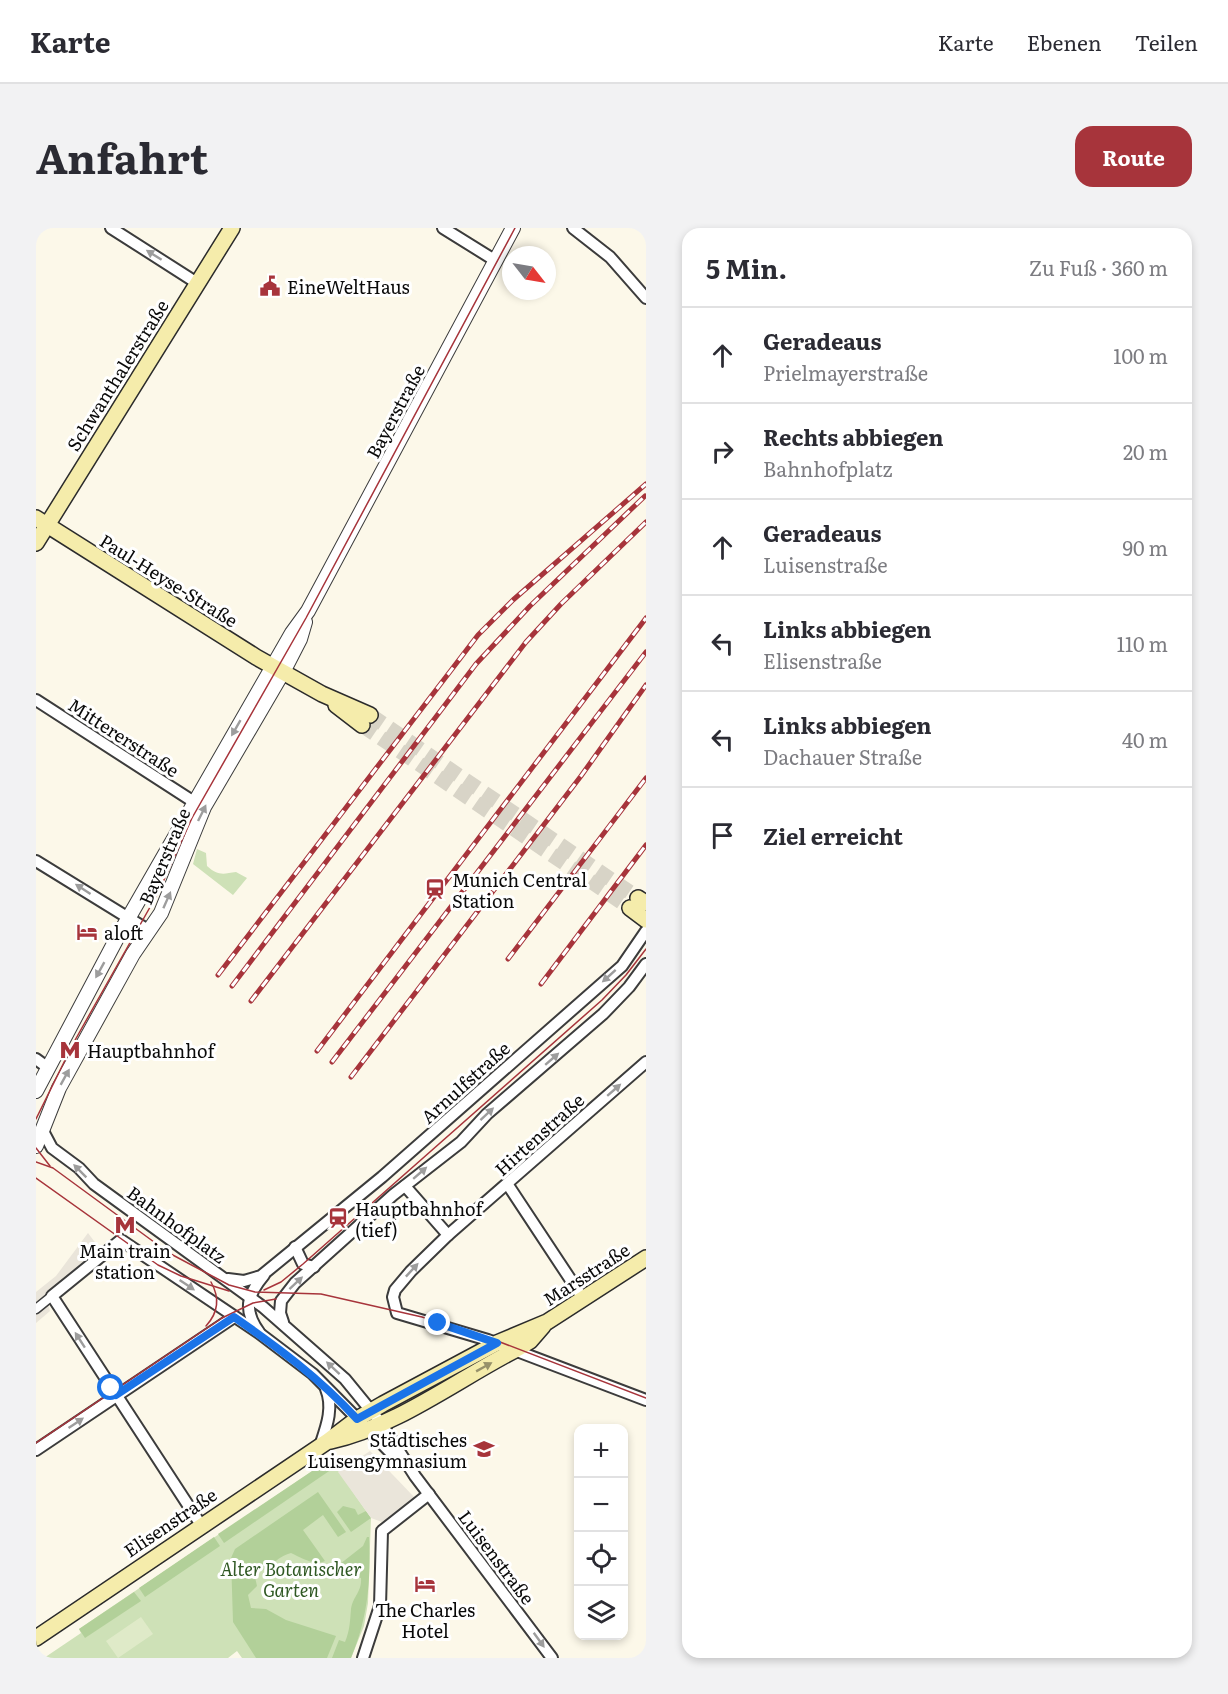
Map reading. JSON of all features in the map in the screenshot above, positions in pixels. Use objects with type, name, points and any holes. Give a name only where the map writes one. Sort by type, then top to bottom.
[{"type":"main road","name":"Schwanthalerstraße","points":[[36,543],[42,522],[232,228]]},
{"type":"main road","name":"Paul-Heyse-Straße","points":[[42,522],[277,669],[366,720]]},
{"type":"main road","points":[[638,903],[646,920]]},
{"type":"main road","name":"Marsstraße","points":[[497,1343],[547,1322],[646,1258]]},
{"type":"main road","name":"Marsstraße","points":[[515,1350],[530,1341],[547,1322]]},
{"type":"main road","name":"Elisenstraße","points":[[362,1424],[371,1411],[497,1343]]},
{"type":"main road","name":"Elisenstraße","points":[[36,1638],[324,1444],[362,1424],[381,1423],[515,1350]]},
{"type":"street","points":[[111,228],[197,283]]},
{"type":"street","points":[[443,228],[496,261]]},
{"type":"street","name":"Bayerstraße","points":[[36,1091],[42,1063],[129,919],[194,802],[277,669],[300,639],[308,611],[513,228]]},
{"type":"street","points":[[573,228],[610,257],[646,298]]},
{"type":"street","name":"Bayerstraße","points":[[36,1148],[59,1088],[165,904],[204,807],[277,669]]},
{"type":"street","name":"Mittererstraße","points":[[36,700],[194,802]]},
{"type":"street","points":[[36,861],[148,930]]},
{"type":"street","name":"Arnulfstraße","points":[[249,1296],[267,1271],[382,1177],[622,966],[646,931]]},
{"type":"street","points":[[285,1325],[280,1313],[283,1297],[405,1186],[461,1142],[487,1114],[603,1014],[629,987],[646,964]]},
{"type":"street","name":"Hirtenstraße","points":[[497,1343],[398,1313],[393,1302],[395,1290],[448,1235],[508,1185],[646,1062]]},
{"type":"street","name":"Bahnhofplatz","points":[[43,1131],[52,1148],[79,1168],[101,1189],[225,1278],[285,1325]]},
{"type":"street","points":[[36,1148],[52,1148]]},
{"type":"street","points":[[508,1185],[582,1298]]},
{"type":"street","points":[[405,1186],[448,1235]]},
{"type":"street","points":[[36,1309],[121,1240],[260,1333]]},
{"type":"street","points":[[295,1247],[303,1264],[314,1267]]},
{"type":"street","name":"Arnulfstraße","points":[[225,1278],[247,1281],[267,1271]]},
{"type":"street","points":[[52,1296],[201,1525]]},
{"type":"street","points":[[249,1296],[248,1309],[260,1333]]},
{"type":"street","points":[[36,1450],[234,1317]]},
{"type":"street","name":"Luisenstraße","points":[[285,1325],[345,1379],[381,1423],[415,1476],[552,1658]]},
{"type":"street","name":"Luisenstraße","points":[[260,1333],[323,1384],[415,1476]]},
{"type":"street","points":[[281,1349],[295,1333]]},
{"type":"street","points":[[497,1343],[646,1400]]},
{"type":"street","points":[[296,1360],[308,1345]]},
{"type":"street","points":[[323,1384],[330,1398],[324,1444]]},
{"type":"street","points":[[363,1658],[380,1606],[382,1531],[429,1494]]},
{"type":"green space","points":[[197,849],[206,853],[207,866],[214,871],[224,874],[236,872],[247,878],[233,895],[193,864]]},
{"type":"green space","name":"Alter Botanischer Garten","points":[[330,1459],[371,1518],[368,1603],[364,1626],[351,1658],[242,1658],[237,1651],[228,1658],[44,1658],[81,1633],[79,1629]]},
{"type":"green space","points":[[330,1459],[335,1467],[224,1543],[218,1534]]},
{"type":"green space","points":[[318,1492],[346,1532],[338,1537],[323,1515],[303,1530],[325,1561],[312,1562],[291,1553],[285,1555],[254,1573],[257,1586],[248,1595],[251,1608],[266,1609],[286,1620],[336,1636],[327,1658],[256,1658],[233,1622],[231,1558],[235,1549]]},
{"type":"green space","points":[[343,1506],[355,1509],[358,1515],[366,1511],[371,1518],[351,1532],[337,1512]]},
{"type":"green space","points":[[214,1537],[220,1546],[145,1597],[139,1588]]},
{"type":"green space","points":[[369,1537],[369,1584],[365,1613],[357,1643],[351,1658],[332,1658],[339,1640],[345,1642],[352,1605],[361,1583],[361,1578],[348,1575],[340,1564],[363,1546]]},
{"type":"green space","points":[[134,1592],[141,1601],[85,1638],[79,1629]]},
{"type":"green space","points":[[141,1617],[153,1634],[118,1658],[106,1641]]},
{"type":"shaded area","points":[[88,1233],[97,1245],[84,1255],[88,1261],[45,1295],[50,1311],[36,1323],[36,1292],[56,1276]]},
{"type":"shaded area","points":[[370,1451],[415,1498],[382,1522],[371,1518],[338,1472]]},
{"type":"tunnel","points":[[370,715],[638,898]]},
{"type":"tunnel","points":[[362,725],[630,908]]},
{"type":"tram line","points":[[36,1119],[74,1042],[158,893],[192,818],[306,618],[515,228]]},
{"type":"tram line","points":[[264,1290],[281,1282],[303,1264],[602,1000],[626,975],[646,949]]},
{"type":"tram line","points":[[36,1148],[50,1166]]},
{"type":"tram line","points":[[36,1162],[53,1168],[169,1253],[229,1285],[255,1292],[321,1294],[422,1317],[500,1342],[646,1398]]},
{"type":"tram line","points":[[36,1178],[158,1265],[181,1276],[229,1291]]},
{"type":"tram line","points":[[206,1326],[213,1316],[217,1300],[211,1282]]},
{"type":"tram line","points":[[36,1443],[222,1318],[253,1303],[276,1299]]},
{"type":"railway","points":[[218,975],[478,635],[513,600],[646,484]]},
{"type":"railway","points":[[232,986],[476,664],[530,606],[645,496]]},
{"type":"railway","points":[[251,1001],[526,642],[561,604],[646,522]]},
{"type":"railway","points":[[317,1051],[646,618]]},
{"type":"railway","points":[[332,1062],[646,652]]},
{"type":"railway","points":[[351,1077],[581,776],[646,685]]},
{"type":"railway","points":[[508,959],[646,778]]},
{"type":"railway","points":[[541,984],[646,845]]},
{"type":"place","name":"EineWeltHaus","points":[[270,286]]},
{"type":"place","name":"Munich Central Station","points":[[435,889]]},
{"type":"place","name":"aloft","points":[[87,932]]},
{"type":"place","name":"Hauptbahnhof","points":[[70,1050]]},
{"type":"place","name":"Hauptbahnhof (tief)","points":[[338,1218]]},
{"type":"place","name":"Main train station","points":[[125,1225]]},
{"type":"place","name":"Städtisches Luisengymnasium","points":[[484,1449]]},
{"type":"place","name":"The Charles Hotel","points":[[425,1584]]},
{"type":"route","points":[[111,1388],[116,1395],[234,1317],[260,1333],[313,1374],[357,1419],[497,1343],[438,1323]]}]
